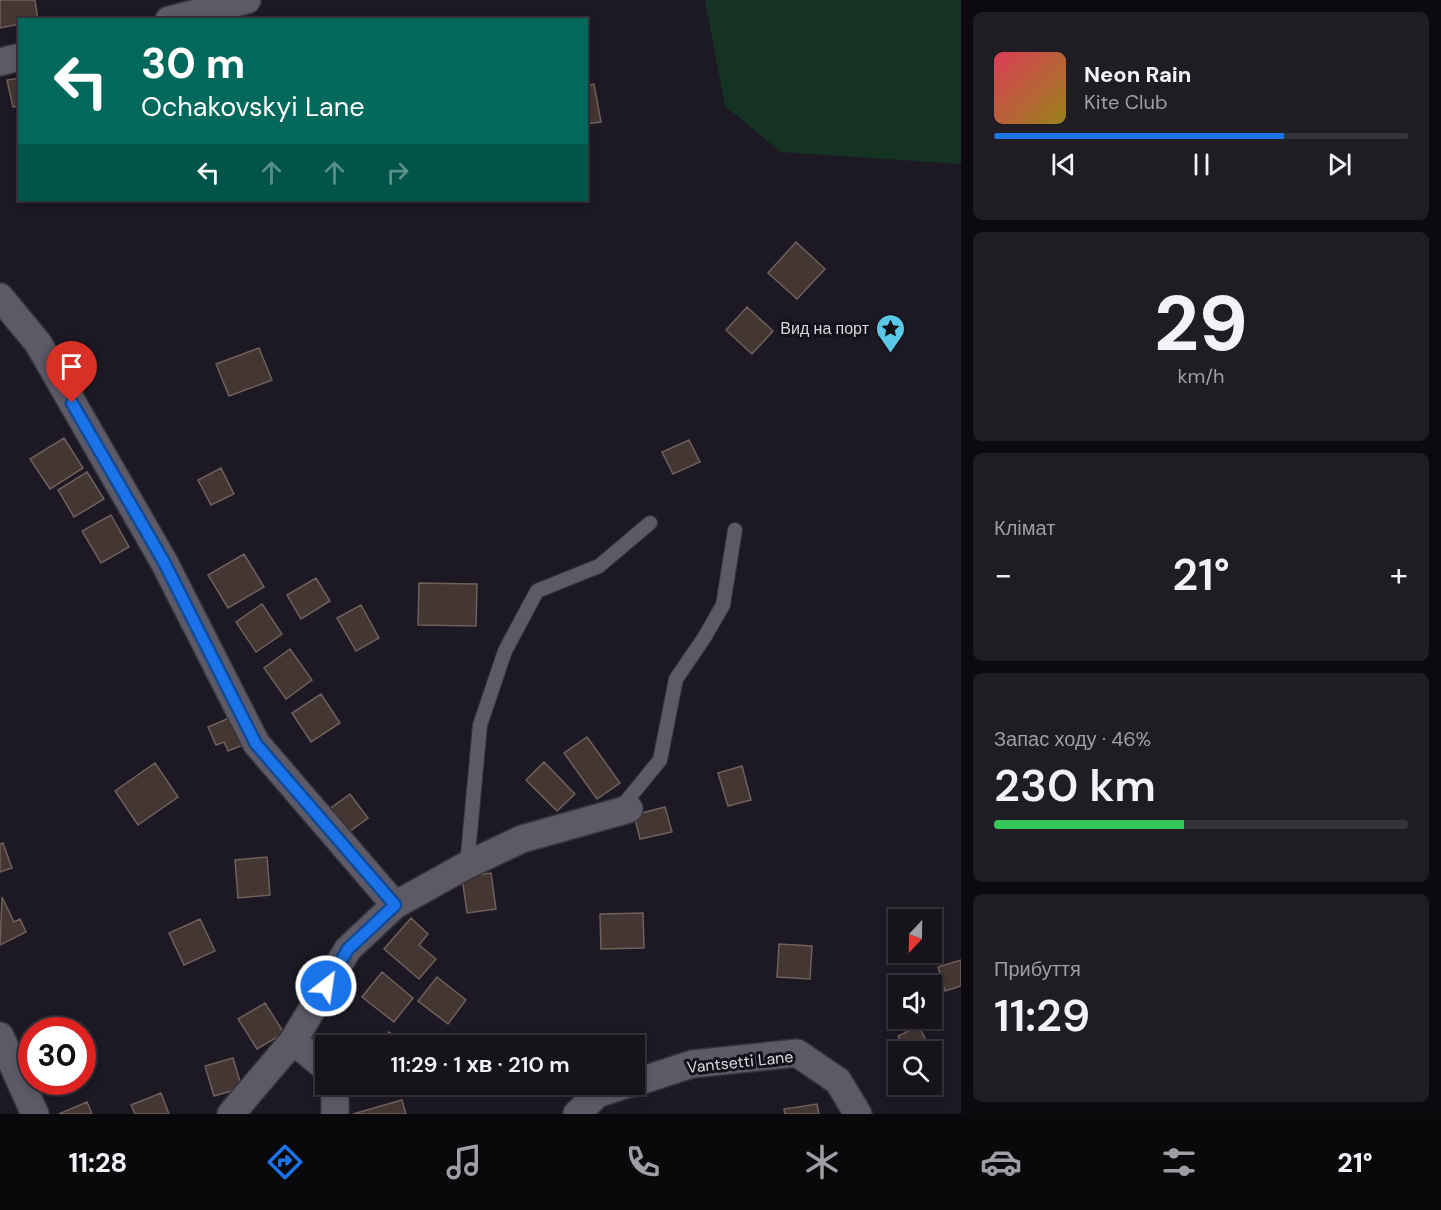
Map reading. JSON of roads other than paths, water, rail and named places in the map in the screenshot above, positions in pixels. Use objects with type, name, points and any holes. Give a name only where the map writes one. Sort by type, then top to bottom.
[{"type":"street","points":[[177,18],[247,0]]},
{"type":"street","points":[[0,62],[18,58]]},
{"type":"street","points":[[0,297],[38,343],[158,551],[256,744],[395,905]]},
{"type":"street","points":[[231,1114],[293,1041],[348,949],[395,905],[467,865],[522,839],[623,811]]},
{"type":"street","points":[[0,1036],[35,1114]]},
{"type":"street","points":[[293,1041],[315,1059]]},
{"type":"street","name":"Vantsetti Lane","points":[[645,1079],[692,1064],[797,1053],[838,1081],[858,1114]]},
{"type":"street","points":[[335,1095],[335,1114]]},
{"type":"street","points":[[577,1114],[596,1095]]},
{"type":"lane","points":[[467,865],[480,725],[505,651],[537,591],[599,566],[650,523]]},
{"type":"lane","points":[[623,811],[660,760],[676,679],[723,605],[735,530]]},
{"type":"place","name":"Вид на порт","points":[[890,354]]}]
